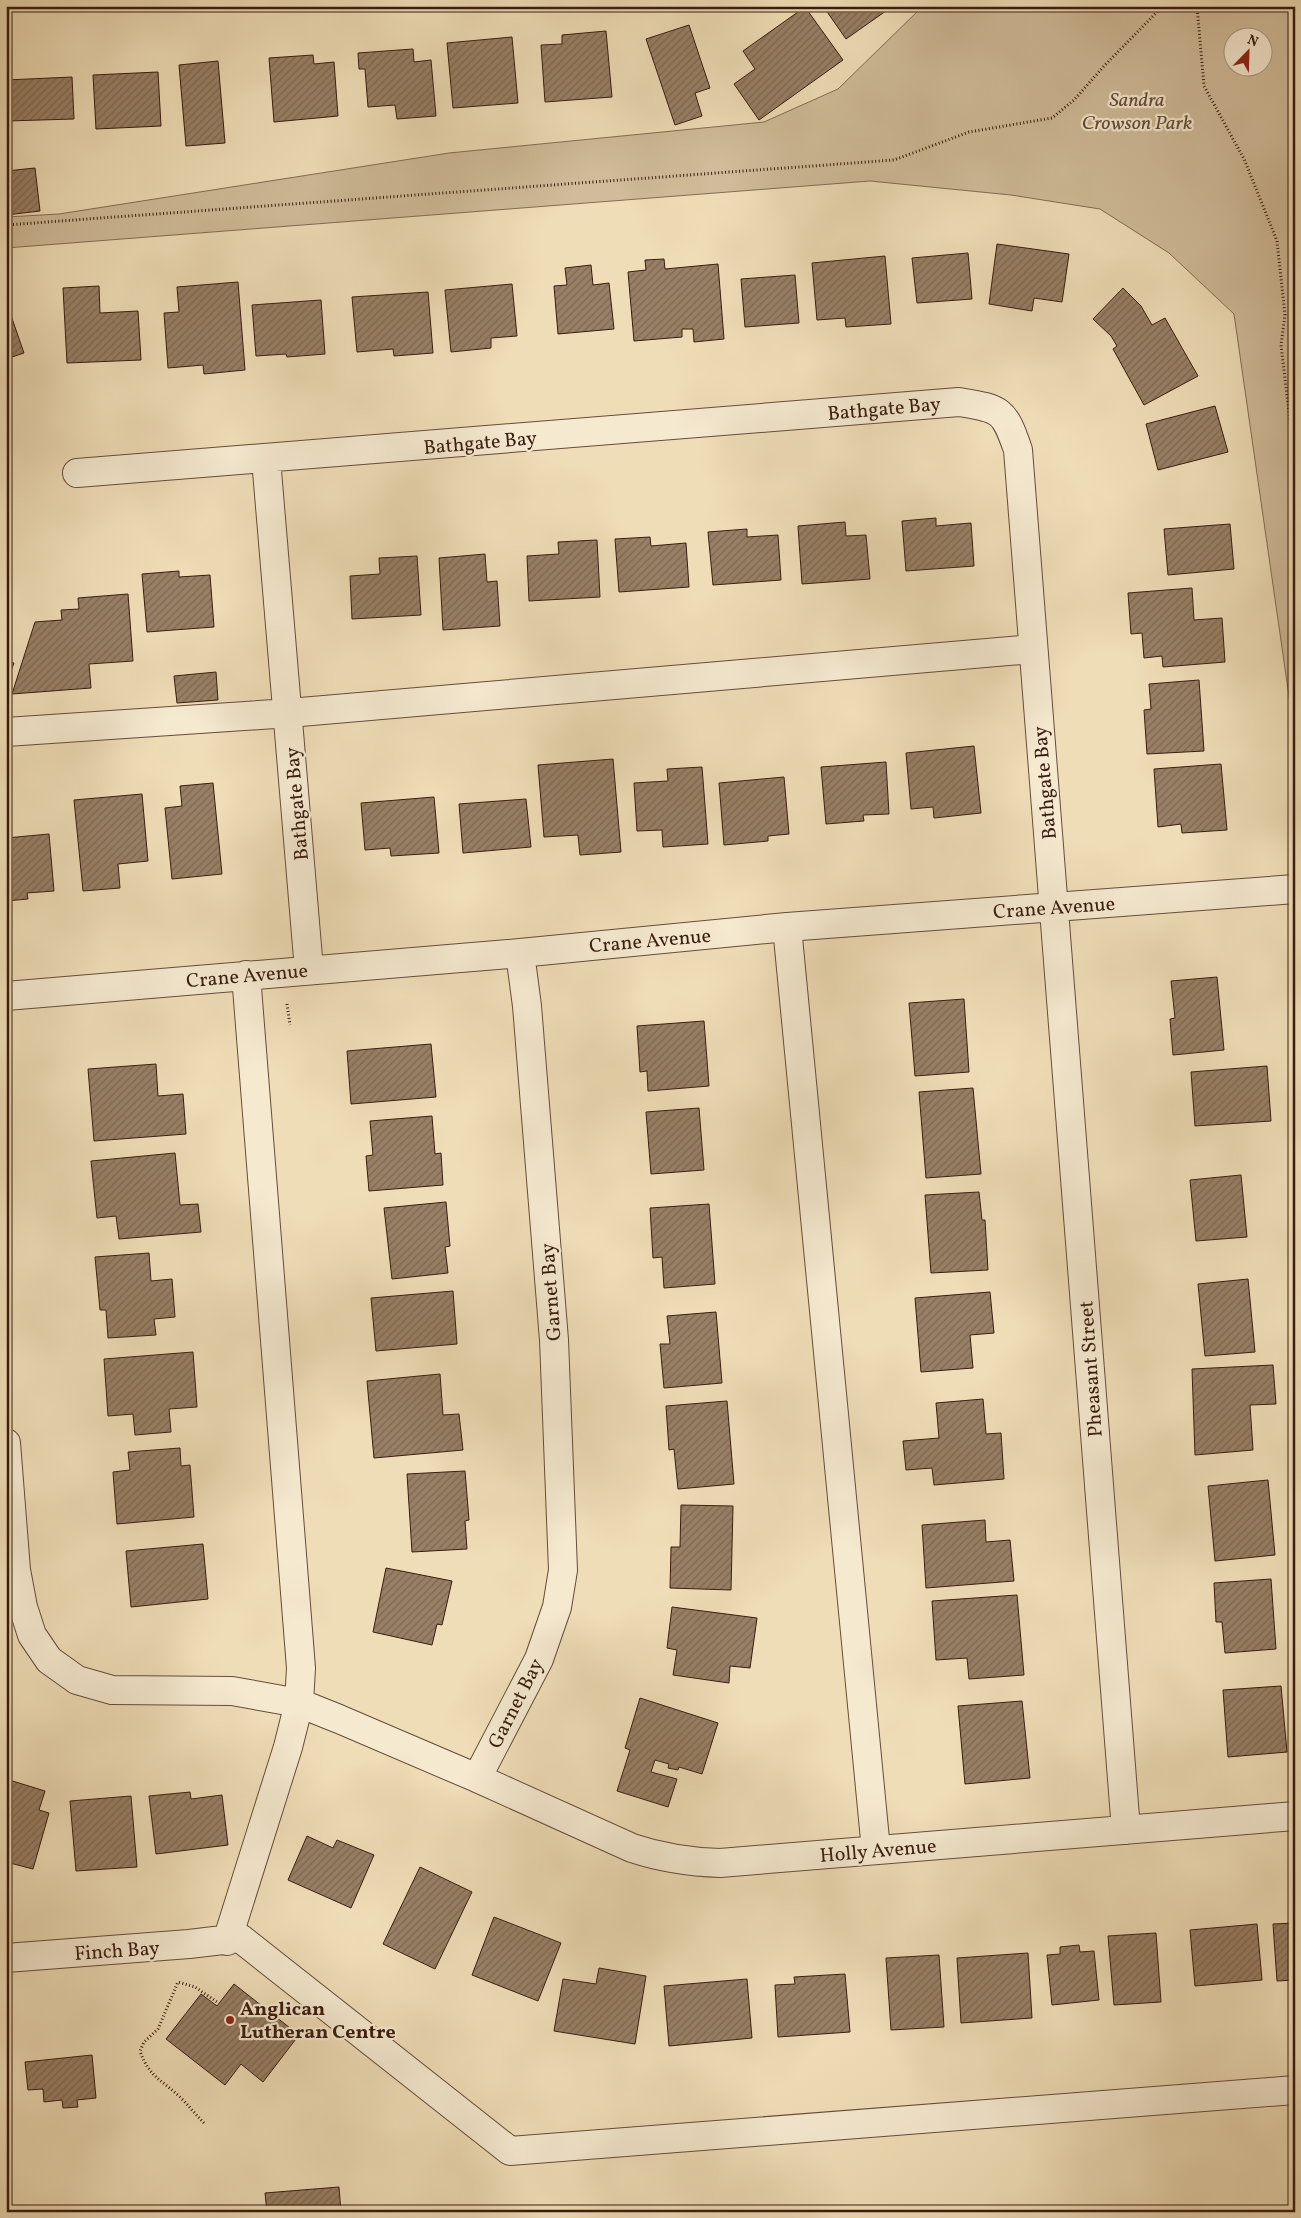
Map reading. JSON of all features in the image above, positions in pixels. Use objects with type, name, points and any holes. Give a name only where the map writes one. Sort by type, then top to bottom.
[{"type":"street","name":"Bathgate Bay","points":[[77,474],[960,402],[992,408],[1009,424],[1018,450],[1032,649],[1054,907]]},
{"type":"street","name":"Bathgate Bay","points":[[266,460],[289,713],[309,970]]},
{"type":"street","points":[[6,732],[289,713],[1032,649]]},
{"type":"street","name":"Crane Avenue","points":[[6,996],[520,953],[787,927],[1295,889]]},
{"type":"street","name":"Pheasant Street","points":[[1054,907],[1126,1830]]},
{"type":"street","points":[[787,927],[876,1850]]},
{"type":"street","name":"Garnet Bay","points":[[477,1778],[539,1659],[557,1607],[563,1570],[554,1340],[527,1006],[520,953]]},
{"type":"street","points":[[227,1941],[288,1747],[299,1703],[300,1668],[246,975]]},
{"type":"street","points":[[6,1442],[16,1570],[23,1607],[32,1635],[49,1660],[78,1680],[112,1690],[232,1691],[299,1703],[477,1778]]},
{"type":"street","name":"Holly Avenue","points":[[477,1778],[632,1848],[658,1857],[686,1862],[720,1862],[1295,1816]]},
{"type":"street","name":"Finch Bay","points":[[6,1958],[227,1941],[240,1938],[510,2152],[1295,2090]]},
{"type":"path","points":[[6,226],[894,160],[968,132],[1052,118],[1074,100],[1105,65],[1163,6]]},
{"type":"path","points":[[1197,6],[1204,86],[1244,160],[1278,241],[1285,315],[1281,345],[1295,463]]},
{"type":"path","points":[[287,1004],[290,1025]]},
{"type":"path","points":[[204,2123],[179,2096],[156,2078],[145,2066],[140,2051],[144,2042],[158,2029],[178,1982],[195,1987],[217,2002]]},
{"type":"green space","name":"Sandra Crowson Park","points":[[923,6],[1295,6],[1295,738],[1234,314],[1169,253],[1100,209],[1011,195],[870,181],[6,248],[6,217],[59,214],[449,153],[764,122],[838,89]]},
{"type":"building","points":[[823,6],[893,6],[846,39]]},
{"type":"building","points":[[805,7],[843,60],[759,120],[734,84],[755,69],[743,51]]},
{"type":"building","points":[[689,25],[710,88],[695,93],[702,116],[675,125],[646,39]]},
{"type":"building","points":[[606,31],[612,97],[545,102],[541,45],[562,44],[562,35]]},
{"type":"building","points":[[512,37],[518,103],[453,108],[447,43]]},
{"type":"building","points":[[413,49],[414,62],[431,60],[436,116],[397,119],[395,105],[368,107],[365,69],[359,69],[358,53]]},
{"type":"building","points":[[313,55],[314,64],[334,62],[338,116],[274,122],[269,58]]},
{"type":"building","points":[[218,61],[225,143],[186,146],[179,65]]},
{"type":"building","points":[[158,72],[161,126],[96,129],[93,75]]},
{"type":"building","points":[[72,77],[74,119],[7,121],[6,80]]},
{"type":"building","points":[[35,168],[40,211],[6,215],[6,171]]},
{"type":"building","points":[[997,244],[1069,254],[1062,302],[1034,298],[1032,311],[989,304]]},
{"type":"building","points":[[968,253],[972,299],[917,303],[912,258]]},
{"type":"building","points":[[885,256],[891,324],[846,327],[845,318],[817,320],[812,263]]},
{"type":"building","points":[[664,259],[665,269],[718,264],[724,339],[694,342],[693,329],[682,329],[682,337],[634,341],[628,272],[646,270],[645,260]]},
{"type":"building","points":[[591,265],[593,285],[609,283],[614,329],[558,334],[554,286],[567,285],[565,268]]},
{"type":"building","points":[[795,275],[799,323],[745,327],[741,279]]},
{"type":"building","points":[[238,282],[245,370],[204,374],[203,365],[168,368],[164,313],[179,312],[177,287]]},
{"type":"building","points":[[512,284],[517,336],[491,338],[491,348],[451,352],[445,290]]},
{"type":"building","points":[[99,286],[100,313],[138,311],[141,360],[67,363],[63,288]]},
{"type":"building","points":[[1123,288],[1141,306],[1152,325],[1165,318],[1198,376],[1144,405],[1113,349],[1117,346],[1111,336],[1093,319]]},
{"type":"building","points":[[428,292],[433,353],[394,356],[393,349],[357,352],[352,297]]},
{"type":"building","points":[[321,300],[325,354],[287,357],[286,354],[256,356],[252,305]]},
{"type":"building","points":[[6,307],[8,307],[24,353],[6,359]]},
{"type":"building","points":[[1215,406],[1228,452],[1158,470],[1146,424]]},
{"type":"building","points":[[936,518],[936,526],[971,523],[974,566],[906,571],[902,521]]},
{"type":"building","points":[[845,522],[846,536],[866,535],[870,579],[802,584],[798,526]]},
{"type":"building","points":[[1230,524],[1234,569],[1168,575],[1164,529]]},
{"type":"building","points":[[747,529],[747,537],[778,535],[781,580],[713,585],[708,532]]},
{"type":"building","points":[[650,537],[651,546],[686,543],[689,587],[619,592],[615,539]]},
{"type":"building","points":[[597,540],[600,597],[529,601],[527,556],[559,554],[558,542]]},
{"type":"building","points":[[485,554],[487,582],[497,581],[500,626],[443,630],[439,558]]},
{"type":"building","points":[[417,556],[421,615],[352,619],[350,576],[380,574],[379,558]]},
{"type":"building","points":[[179,571],[179,577],[210,575],[214,627],[147,632],[142,574]]},
{"type":"building","points":[[1192,588],[1194,620],[1222,618],[1225,662],[1163,667],[1162,656],[1144,658],[1142,633],[1131,634],[1128,593]]},
{"type":"building","points":[[128,594],[133,661],[89,664],[91,688],[12,694],[35,622],[62,620],[61,610],[79,609],[78,598]]},
{"type":"building","points":[[6,661],[14,663],[6,684]]},
{"type":"building","points":[[216,672],[218,700],[177,703],[174,676]]},
{"type":"building","points":[[1199,680],[1204,751],[1147,754],[1144,710],[1151,709],[1149,684]]},
{"type":"building","points":[[974,746],[981,813],[934,818],[933,807],[911,809],[906,753]]},
{"type":"building","points":[[613,759],[621,852],[580,855],[578,835],[544,837],[538,765]]},
{"type":"building","points":[[886,762],[889,814],[863,815],[864,821],[826,824],[821,767]]},
{"type":"building","points":[[1221,764],[1227,830],[1182,833],[1181,824],[1158,827],[1154,769]]},
{"type":"building","points":[[702,767],[708,844],[663,847],[662,830],[637,831],[634,783],[668,781],[667,769]]},
{"type":"building","points":[[784,777],[789,834],[768,836],[768,841],[724,845],[719,783]]},
{"type":"building","points":[[213,783],[222,874],[172,879],[165,808],[182,806],[180,786]]},
{"type":"building","points":[[142,794],[148,861],[118,864],[120,888],[83,891],[74,800]]},
{"type":"building","points":[[434,797],[439,853],[391,856],[390,848],[365,850],[361,803]]},
{"type":"building","points":[[526,799],[531,847],[463,853],[459,804]]},
{"type":"building","points":[[49,834],[54,891],[27,893],[28,899],[6,901],[6,838]]},
{"type":"building","points":[[1217,977],[1224,1050],[1173,1055],[1170,1019],[1175,1018],[1171,981]]},
{"type":"building","points":[[964,999],[969,1072],[915,1076],[909,1003]]},
{"type":"building","points":[[704,1021],[709,1086],[648,1091],[647,1071],[640,1072],[637,1026]]},
{"type":"building","points":[[431,1044],[436,1097],[351,1104],[347,1051]]},
{"type":"building","points":[[156,1064],[158,1096],[183,1094],[186,1134],[94,1141],[88,1069]]},
{"type":"building","points":[[1267,1066],[1271,1121],[1195,1126],[1191,1072]]},
{"type":"building","points":[[973,1088],[981,1174],[926,1178],[919,1092]]},
{"type":"building","points":[[699,1108],[704,1170],[651,1174],[646,1112]]},
{"type":"building","points":[[432,1116],[435,1154],[441,1153],[443,1185],[369,1191],[366,1156],[373,1155],[370,1121]]},
{"type":"building","points":[[175,1153],[180,1205],[198,1204],[201,1232],[119,1239],[116,1216],[97,1218],[91,1161]]},
{"type":"building","points":[[1241,1175],[1247,1237],[1196,1241],[1190,1180]]},
{"type":"building","points":[[979,1192],[982,1220],[985,1220],[988,1270],[931,1273],[925,1195]]},
{"type":"building","points":[[446,1202],[450,1246],[445,1247],[448,1273],[392,1279],[384,1208]]},
{"type":"building","points":[[709,1204],[715,1284],[664,1288],[662,1257],[653,1258],[650,1208]]},
{"type":"building","points":[[149,1253],[151,1281],[172,1279],[175,1317],[154,1319],[156,1335],[108,1338],[106,1310],[100,1310],[95,1257]]},
{"type":"building","points":[[1248,1279],[1255,1352],[1205,1356],[1198,1284]]},
{"type":"building","points":[[453,1291],[457,1344],[376,1351],[371,1298]]},
{"type":"building","points":[[990,1292],[994,1333],[970,1335],[973,1368],[921,1372],[915,1298]]},
{"type":"building","points":[[716,1312],[722,1383],[664,1388],[660,1344],[670,1344],[667,1316]]},
{"type":"building","points":[[193,1352],[197,1407],[169,1409],[171,1432],[135,1435],[133,1414],[108,1416],[104,1359]]},
{"type":"building","points":[[1273,1365],[1276,1404],[1250,1405],[1253,1450],[1195,1455],[1192,1369]]},
{"type":"building","points":[[440,1374],[443,1415],[459,1414],[463,1450],[374,1458],[367,1381]]},
{"type":"building","points":[[983,1399],[986,1434],[1001,1433],[1004,1479],[934,1485],[932,1468],[906,1470],[903,1441],[939,1438],[936,1403]]},
{"type":"building","points":[[727,1401],[734,1484],[678,1489],[674,1449],[669,1450],[666,1406]]},
{"type":"building","points":[[180,1448],[181,1466],[190,1465],[194,1517],[117,1524],[113,1472],[130,1470],[128,1452]]},
{"type":"building","points":[[465,1471],[469,1520],[465,1521],[467,1549],[412,1552],[407,1474]]},
{"type":"building","points":[[1268,1480],[1275,1555],[1215,1561],[1208,1486]]},
{"type":"building","points":[[681,1505],[733,1506],[731,1590],[670,1588],[671,1547],[680,1547]]},
{"type":"building","points":[[985,1520],[986,1542],[1010,1540],[1014,1581],[926,1588],[922,1525]]},
{"type":"building","points":[[203,1544],[208,1599],[131,1607],[126,1551]]},
{"type":"building","points":[[386,1568],[452,1581],[442,1625],[437,1624],[432,1645],[373,1632]]},
{"type":"building","points":[[1271,1579],[1276,1649],[1225,1653],[1222,1622],[1216,1622],[1214,1583]]},
{"type":"building","points":[[1017,1595],[1024,1675],[969,1679],[967,1658],[936,1660],[932,1601]]},
{"type":"building","points":[[672,1607],[757,1618],[750,1668],[730,1666],[729,1683],[673,1675],[677,1650],[667,1648]]},
{"type":"building","points":[[1281,1686],[1287,1752],[1228,1757],[1223,1690]]},
{"type":"building","points":[[640,1698],[718,1723],[702,1774],[679,1767],[678,1770],[668,1768],[669,1764],[655,1760],[651,1772],[677,1779],[668,1807],[617,1791],[630,1750],[625,1748]]},
{"type":"building","points":[[1022,1701],[1030,1778],[965,1784],[958,1706]]},
{"type":"building","points":[[6,1779],[45,1791],[39,1810],[49,1813],[33,1869],[6,1862]]},
{"type":"building","points":[[190,1792],[191,1799],[222,1795],[228,1845],[156,1854],[149,1796]]},
{"type":"building","points":[[131,1796],[137,1867],[76,1871],[70,1801]]},
{"type":"building","points":[[307,1836],[333,1848],[337,1840],[374,1855],[351,1908],[288,1880]]},
{"type":"building","points":[[420,1867],[472,1892],[435,1969],[383,1944]]},
{"type":"building","points":[[494,1917],[561,1943],[538,2001],[472,1975]]},
{"type":"building","points":[[1295,1923],[1295,1980],[1277,1981],[1273,1924]]},
{"type":"building","points":[[1257,1924],[1262,1980],[1195,1986],[1190,1930]]},
{"type":"building","points":[[1156,1933],[1161,2002],[1114,2005],[1108,1936]]},
{"type":"building","points":[[1079,1945],[1080,1952],[1094,1951],[1099,2000],[1052,2005],[1047,1955],[1060,1954],[1060,1947]]},
{"type":"building","points":[[1028,1953],[1032,2018],[961,2023],[957,1958]]},
{"type":"building","points":[[939,1955],[944,2027],[891,2030],[886,1958]]},
{"type":"building","points":[[599,1968],[646,1976],[635,2044],[554,2031],[563,1979],[596,1984]]},
{"type":"building","points":[[845,1974],[850,2032],[778,2037],[775,1985],[795,1984],[794,1977]]},
{"type":"building","points":[[747,1979],[752,2038],[669,2046],[664,1986]]},
{"type":"building","name":"Anglican Lutheran Centre","points":[[234,1984],[299,2035],[263,2082],[241,2064],[225,2085],[166,2039],[201,1994],[217,2006]]},
{"type":"building","points":[[92,2055],[96,2098],[77,2100],[78,2107],[63,2108],[62,2100],[44,2102],[43,2089],[28,2090],[25,2062]]},
{"type":"building","points":[[339,2187],[341,2212],[267,2212],[265,2193]]},
{"type":"place","name":"Anglican Lutheran Centre","points":[[230,2020]]}]
